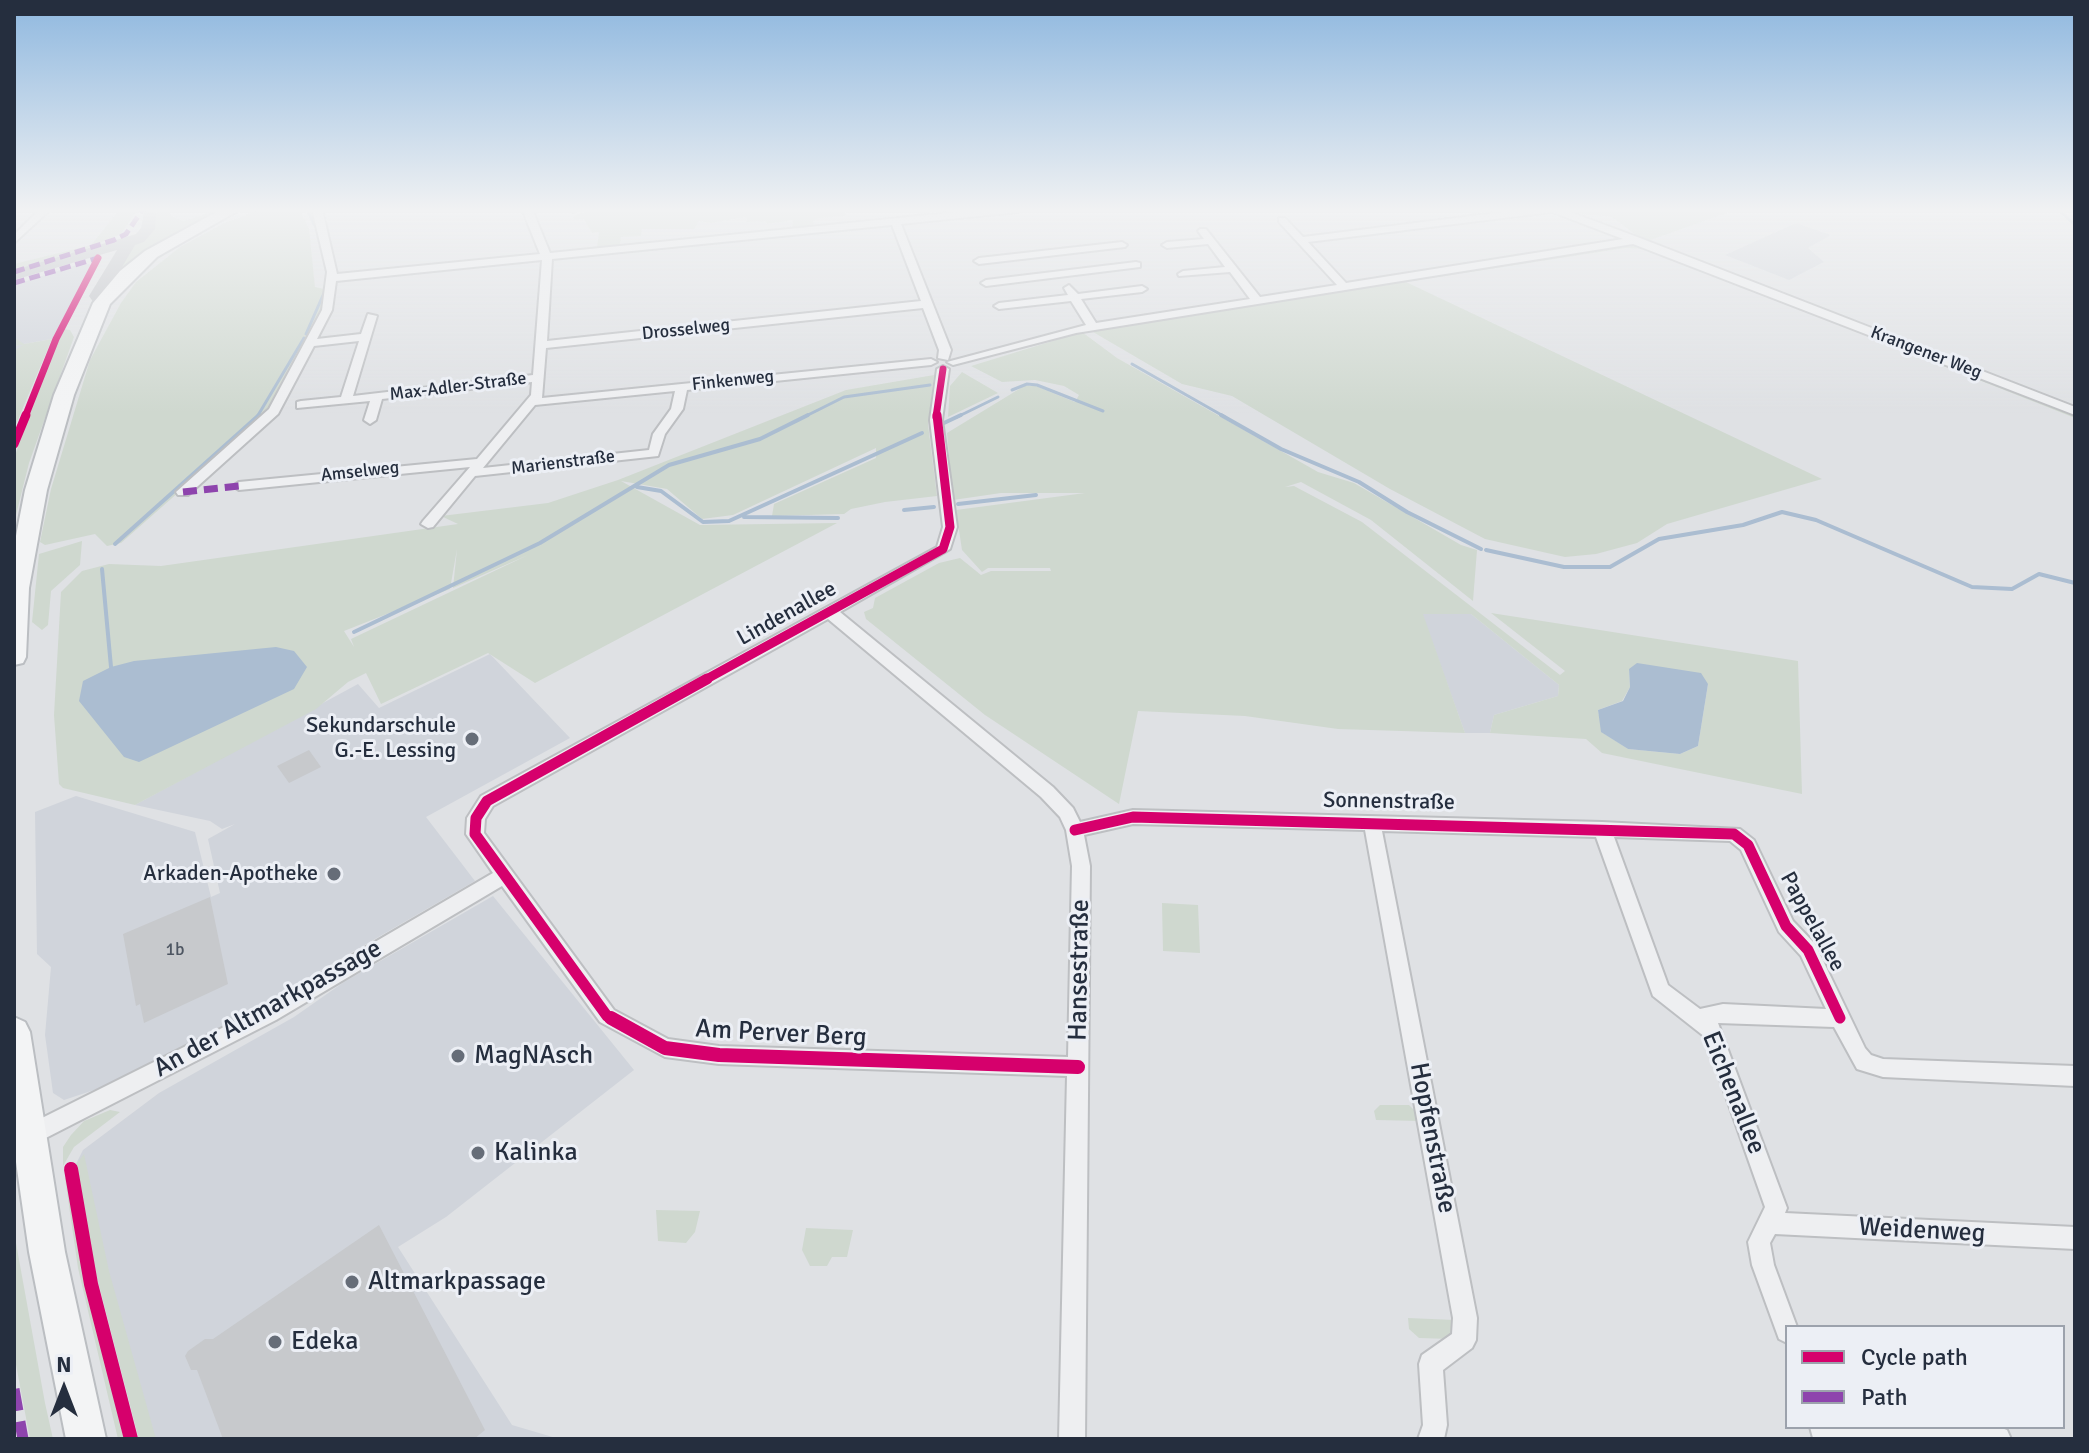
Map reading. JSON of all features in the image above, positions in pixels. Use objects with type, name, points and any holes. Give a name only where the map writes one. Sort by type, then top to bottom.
[{"type":"main road","points":[[102,303],[97,296],[108,277]]},
{"type":"main road","points":[[14,657],[17,588],[36,490],[61,402],[102,303],[124,277]]},
{"type":"main road","points":[[14,1032],[28,1136],[65,1348],[86,1439]]},
{"type":"street","points":[[183,492],[274,411],[330,304],[332,278],[343,277]]},
{"type":"street","points":[[536,402],[545,277]]},
{"type":"street","points":[[917,277],[945,350],[947,363],[1093,328],[1413,277]]},
{"type":"street","points":[[986,283],[1032,277]]},
{"type":"street","points":[[1063,277],[1093,328]]},
{"type":"street","points":[[1237,277],[1258,302]]},
{"type":"street","points":[[1335,277],[1345,288]]},
{"type":"street","name":"Krangener Weg","points":[[1731,277],[2075,411]]},
{"type":"street","points":[[999,306],[1142,289]]},
{"type":"street","name":"Drosselweg","points":[[541,345],[927,304]]},
{"type":"street","points":[[346,400],[372,316]]},
{"type":"street","points":[[309,343],[366,337]]},
{"type":"street","name":"Finkenweg","points":[[536,402],[931,362],[933,367],[947,363]]},
{"type":"street","name":"Lindenallee","points":[[487,801],[932,558],[949,540],[950,527],[936,420],[947,363]]},
{"type":"street","name":"Max-Adler-Straße","points":[[301,405],[538,378]]},
{"type":"street","name":"Marienstraße","points":[[476,467],[654,453],[659,434],[680,404],[682,387]]},
{"type":"street","name":"Max-Adler-Straße","points":[[370,420],[377,397]]},
{"type":"street","name":"Marienstraße","points":[[428,524],[536,402]]},
{"type":"street","name":"Amselweg","points":[[239,486],[476,467]]},
{"type":"street","name":"Hansestraße","points":[[831,613],[1047,792],[1062,807],[1075,830],[1081,866],[1072,1439]]},
{"type":"street","name":"Am Perver Berg","points":[[487,801],[476,818],[475,834],[504,876],[607,1016],[620,1027],[665,1048],[719,1055],[1078,1067]]},
{"type":"street","name":"Sonnenstraße","points":[[1075,830],[1133,817],[1704,832]]},
{"type":"street","name":"Hopfenstraße","points":[[1372,822],[1465,1318],[1464,1340],[1431,1364],[1435,1425],[1431,1439]]},
{"type":"street","name":"Eichenallee","points":[[1602,829],[1660,990],[1679,1007],[1701,1018],[1713,1031],[1776,1208],[1759,1242],[1763,1265],[1785,1326]]},
{"type":"street","name":"Pappelallee","points":[[1704,832],[1734,834],[1748,845],[1786,926],[1808,950],[1864,1062],[1873,1067],[2075,1076]]},
{"type":"street","name":"An der Altmarkpassage","points":[[28,1136],[269,1014],[504,876]]},
{"type":"street","points":[[1701,1018],[1723,1013],[1840,1018]]},
{"type":"street","name":"Weidenweg","points":[[1770,1223],[2075,1238]]},
{"type":"street","points":[[1823,1432],[1998,1439]]},
{"type":"street","points":[[1072,1439],[1083,1439]]},
{"type":"shaded area","points":[[39,277],[86,277],[52,339],[24,344],[14,363],[14,346],[23,344],[14,337],[14,285]]},
{"type":"shaded area","points":[[143,277],[314,277],[315,287],[328,290],[321,315],[273,409],[121,543],[107,546],[95,534],[45,545],[40,542],[51,489],[90,360],[136,282]]},
{"type":"shaded area","points":[[1440,277],[1406,282],[1822,479],[1667,524],[1637,543],[1596,554],[1565,557],[1485,539],[1390,489],[1232,396],[1182,384],[1093,332],[1094,329]]},
{"type":"shaded area","points":[[1717,277],[2075,414],[2075,418]]},
{"type":"shaded area","points":[[64,329],[70,330],[74,337],[29,463],[14,523],[14,459],[39,383]]},
{"type":"shaded area","points":[[1082,332],[1117,358],[1318,472],[1354,483],[1461,545],[1477,550],[1473,601],[1371,520],[1301,482],[1285,487],[1294,486],[1362,522],[1560,675],[1565,671],[1491,613],[1798,661],[1802,794],[1602,753],[1586,739],[1490,733],[1494,715],[1558,696],[1559,685],[1471,614],[1423,614],[1465,733],[1338,729],[1245,716],[1138,711],[1119,804],[985,715],[866,619],[864,612],[873,608],[875,598],[939,563],[960,558],[981,575],[991,571],[1051,571],[1050,568],[988,568],[982,572],[962,550],[956,510],[1085,493],[1001,493],[953,500],[947,433],[1024,386],[1036,386],[1075,402],[1079,395],[1064,386],[1035,380],[1002,382],[971,366]],"holes":[[[1629,669],[1708,684],[1698,746],[1680,754],[1628,749],[1602,732],[1598,710],[1622,701],[1630,687]]]},
{"type":"shaded area","points":[[14,337],[24,344],[52,339],[14,429],[14,351],[23,345],[14,346]]},
{"type":"shaded area","points":[[962,372],[998,393],[948,417],[950,386]]},
{"type":"shaded area","points":[[934,375],[928,425],[937,496],[885,502],[851,509],[844,514],[772,516],[774,504],[876,458],[876,448],[733,515],[702,519],[667,489],[621,481],[700,525],[837,523],[535,683],[488,653],[381,704],[366,673],[348,682],[316,709],[135,805],[63,788],[59,784],[54,715],[61,592],[82,571],[109,564],[161,566],[458,524],[441,516],[548,503],[618,480],[846,390]],"holes":[[[457,549],[453,588],[528,555],[351,639],[354,647],[344,631],[450,589]]]},
{"type":"shaded area","points":[[82,541],[80,565],[51,591],[48,625],[42,630],[32,622],[39,554]]},
{"type":"shaded area","points":[[1422,614],[1471,614],[1559,685],[1558,696],[1494,715],[1490,733],[1465,733]]},
{"type":"shaded area","points":[[490,654],[570,738],[426,817],[475,881],[237,1019],[106,1086],[64,1100],[53,1093],[45,1035],[51,967],[37,954],[35,812],[76,796],[195,832],[211,897],[220,893],[208,839],[235,824],[222,829],[210,821],[135,805],[358,684],[379,708]]},
{"type":"shaded area","points":[[493,896],[634,1070],[446,1217],[398,1247],[512,1425],[556,1438],[579,1439],[139,1439],[97,1277],[75,1166],[83,1150],[159,1093],[294,1017],[344,982]]},
{"type":"shaded area","points":[[1162,903],[1198,905],[1200,953],[1163,951]]},
{"type":"shaded area","points":[[1380,1105],[1409,1105],[1417,1113],[1419,1121],[1376,1120],[1374,1111]]},
{"type":"shaded area","points":[[110,1110],[120,1112],[74,1147],[63,1166],[63,1147],[71,1135],[84,1121]]},
{"type":"shaded area","points":[[84,1154],[109,1271],[156,1439],[139,1439],[97,1277],[75,1166]]},
{"type":"shaded area","points":[[69,1177],[90,1303],[124,1439],[118,1439],[78,1268],[65,1178]]},
{"type":"shaded area","points":[[656,1210],[700,1211],[695,1232],[686,1243],[658,1241]]},
{"type":"shaded area","points":[[806,1228],[853,1230],[847,1257],[832,1257],[827,1266],[810,1266],[802,1250]]},
{"type":"shaded area","points":[[14,1232],[53,1439],[30,1439],[14,1354]]},
{"type":"shaded area","points":[[1408,1318],[1455,1320],[1451,1339],[1419,1338],[1409,1329]]},
{"type":"water","points":[[276,647],[294,651],[307,667],[294,689],[139,762],[124,757],[79,701],[83,681],[111,667],[134,661]]},
{"type":"water","points":[[1637,663],[1701,673],[1708,684],[1698,746],[1680,754],[1628,749],[1601,732],[1598,710],[1623,701],[1630,687],[1629,669]]},
{"type":"building","points":[[309,750],[321,767],[289,783],[277,766]]},
{"type":"building","points":[[210,897],[228,984],[144,1023],[140,1004],[136,1006],[123,934]]},
{"type":"building","name":"Altmarkpassage","points":[[379,1225],[485,1430],[474,1439],[223,1439],[197,1370],[191,1370],[185,1356],[188,1351],[205,1339],[213,1339]]},
{"type":"waterway","points":[[306,334],[324,293]]},
{"type":"waterway","points":[[257,417],[304,338]]},
{"type":"waterway","points":[[1132,364],[1225,417]]},
{"type":"waterway","points":[[1012,390],[1027,384],[1037,385],[1103,411]]},
{"type":"waterway","points":[[354,632],[540,543],[669,465],[760,439],[844,397],[930,385]]},
{"type":"waterway","points":[[957,417],[998,397]]},
{"type":"waterway","points":[[944,423],[961,415]]},
{"type":"waterway","points":[[1221,415],[1281,449],[1359,482],[1407,512],[1481,549]]},
{"type":"waterway","points":[[115,544],[257,417]]},
{"type":"waterway","points":[[637,487],[661,491],[703,522],[729,521],[922,433]]},
{"type":"waterway","points":[[958,504],[1036,495]]},
{"type":"waterway","points":[[904,510],[934,507]]},
{"type":"waterway","points":[[1486,550],[1564,567],[1610,567],[1659,539],[1743,525],[1782,512],[1816,520],[1972,587],[2012,589],[2039,574],[2075,583]]},
{"type":"waterway","points":[[744,517],[838,518]]},
{"type":"waterway","points":[[102,569],[111,667]]},
{"type":"marked path","points":[[14,283],[35,277]]},
{"type":"marked path","points":[[183,492],[239,486]]},
{"type":"marked path","points":[[14,1389],[23,1439]]},
{"type":"cycle path","points":[[14,444],[56,339],[88,277]]},
{"type":"cycle path","points":[[943,369],[936,420],[950,527],[943,549],[487,801],[476,818],[475,834],[607,1016],[665,1048],[719,1055],[1078,1067]]},
{"type":"cycle path","points":[[1075,830],[1133,817],[1734,834],[1748,845],[1786,926],[1808,950],[1840,1018]]},
{"type":"cycle path","points":[[71,1169],[91,1284],[131,1439]]},
{"type":"place","name":"Sekundarschule G.-E. Lessing","points":[[472,739]]},
{"type":"place","name":"Arkaden-Apotheke","points":[[334,874]]},
{"type":"place","name":"MagNAsch","points":[[458,1056]]},
{"type":"place","name":"Kalinka","points":[[478,1153]]},
{"type":"place","name":"Altmarkpassage","points":[[352,1282]]},
{"type":"place","name":"Edeka","points":[[275,1342]]}]
